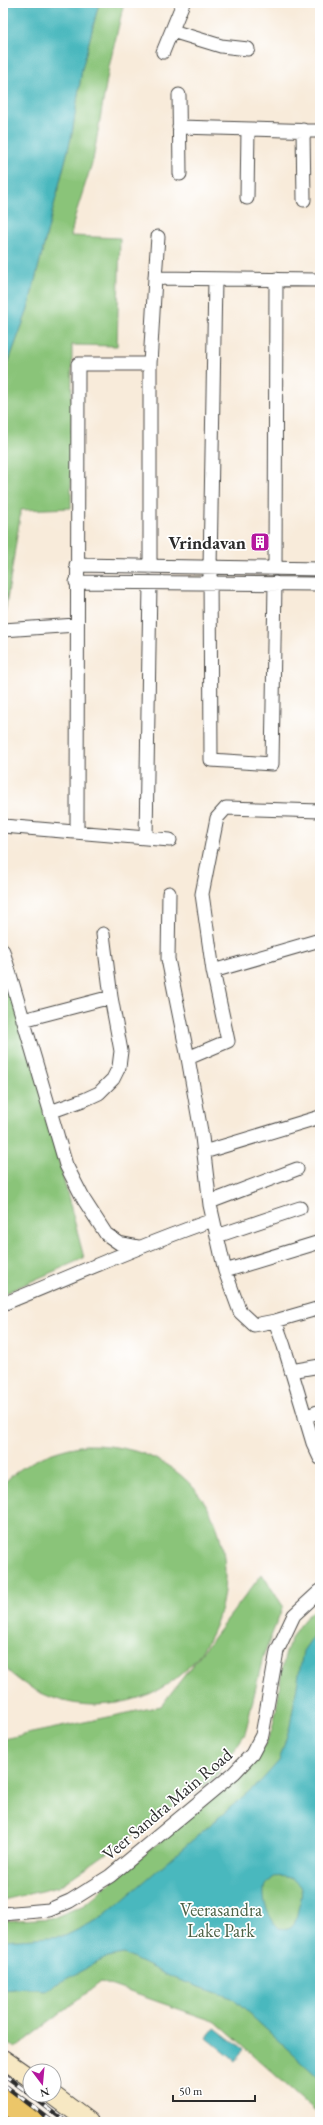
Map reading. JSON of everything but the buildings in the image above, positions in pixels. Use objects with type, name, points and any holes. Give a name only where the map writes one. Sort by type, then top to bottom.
[{"type":"highway","points":[[3,2100],[32,2122]]},
{"type":"street","points":[[163,52],[183,3]]},
{"type":"street","points":[[172,31],[221,46],[248,49]]},
{"type":"street","points":[[179,95],[180,174]]},
{"type":"street","points":[[179,127],[320,131]]},
{"type":"street","points":[[247,198],[248,129]]},
{"type":"street","points":[[303,130],[304,200]]},
{"type":"street","points":[[150,567],[150,364],[158,237]]},
{"type":"street","points":[[156,278],[320,280]]},
{"type":"street","points":[[215,279],[210,568],[211,760],[272,764],[274,583]]},
{"type":"street","points":[[275,568],[276,279]]},
{"type":"street","points":[[77,832],[76,565],[78,364],[150,364]]},
{"type":"street","points":[[76,565],[320,570]]},
{"type":"street","points":[[76,582],[320,584]]},
{"type":"street","points":[[146,838],[150,583]]},
{"type":"street","points":[[3,630],[76,625]]},
{"type":"street","points":[[188,1058],[228,1041],[213,971],[202,894],[218,818],[226,808],[320,811]]},
{"type":"street","points":[[3,826],[170,840]]},
{"type":"street","points":[[168,893],[168,959],[188,1058],[204,1152],[213,1220],[225,1271],[240,1312],[254,1325],[275,1322],[320,1308]]},
{"type":"street","points":[[50,1112],[98,1093],[113,1079],[119,1067],[121,1051],[111,997],[103,934]]},
{"type":"street","points":[[213,971],[320,940]]},
{"type":"street","points":[[3,951],[66,1165],[84,1200],[106,1234],[119,1243],[139,1247]]},
{"type":"street","points":[[23,1020],[111,997]]},
{"type":"street","points":[[204,1152],[320,1117]]},
{"type":"street","points":[[210,1202],[297,1169]]},
{"type":"street","points":[[217,1236],[300,1208]]},
{"type":"street","points":[[3,1304],[102,1264],[139,1247],[213,1220]]},
{"type":"street","points":[[225,1271],[320,1242]]},
{"type":"street","points":[[275,1322],[305,1417],[316,1442],[320,1458]]},
{"type":"street","points":[[291,1371],[320,1366]]},
{"type":"street","points":[[305,1417],[320,1411]]},
{"type":"street","name":"Veer Sandra Main Road","points":[[3,1914],[49,1910],[70,1901],[110,1876],[234,1774],[252,1754],[262,1735],[277,1652],[294,1615],[320,1591]]},
{"type":"street","points":[[3,2059],[22,2072]]},
{"type":"street","points":[[62,2102],[89,2122]]},
{"type":"green space","points":[[99,3],[124,3],[109,67],[93,160],[75,216],[71,236],[120,238],[117,346],[72,345],[71,508],[21,510],[5,613],[3,614],[3,377],[27,312],[72,134],[82,69]]},
{"type":"green space","points":[[3,945],[84,1258],[3,1294]]},
{"type":"green space","points":[[85,1445],[146,1455],[190,1484],[216,1525],[225,1572],[217,1620],[193,1663],[152,1693],[95,1705],[70,1702],[45,1695],[23,1683],[3,1666],[3,1484],[30,1463],[51,1453]]},
{"type":"green space","points":[[262,1574],[283,1606],[263,1657],[245,1734],[215,1778],[58,1887],[3,1900],[3,1739],[161,1706]]},
{"type":"green space","name":"Veerasandra Lake Park","points":[[320,1606],[320,2115],[216,2022],[101,1982],[15,2048],[3,2040],[3,1921],[53,1918],[84,1905],[239,1776],[258,1754],[272,1729],[288,1646],[295,1632],[305,1618]]},
{"type":"water","points":[[3,3],[99,3],[82,69],[72,134],[27,312],[3,377]]},
{"type":"water","name":"Veerasandra Lake Park","points":[[320,1635],[320,2079],[232,1998],[173,1978],[124,1954],[108,1957],[45,1990],[24,1988],[3,1990],[3,1940],[65,1936],[103,1917],[261,1781],[279,1761],[290,1726],[303,1651],[312,1638]],"holes":[[[274,1877],[293,1879],[297,1882],[301,1892],[301,1899],[295,1922],[289,1928],[285,1929],[279,1928],[275,1924],[266,1908],[264,1896],[265,1885]]]},
{"type":"water","points":[[215,2028],[244,2050],[235,2061],[207,2038]]},
{"type":"railway","points":[[3,2074],[22,2088]]},
{"type":"railway","points":[[3,2084],[53,2122]]},
{"type":"railway","points":[[41,2103],[66,2122]]},
{"type":"place","name":"Vrindavan","points":[[260,542]]}]
